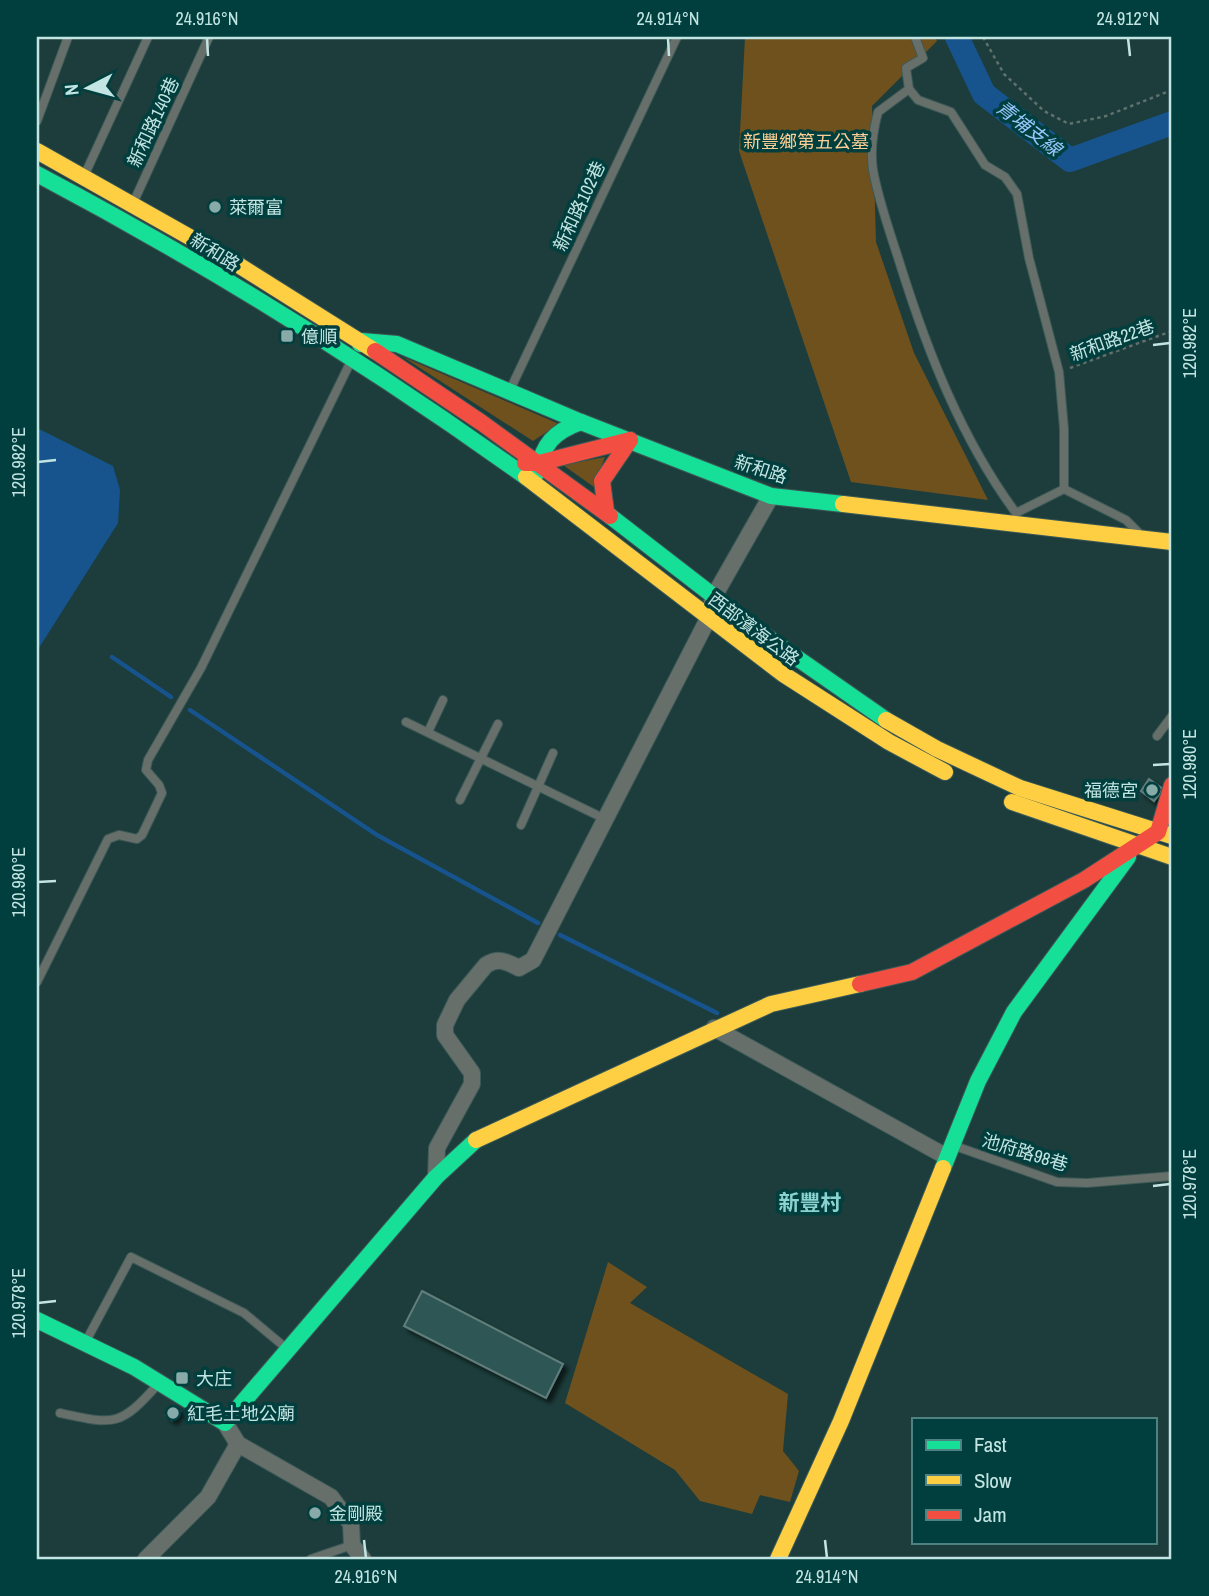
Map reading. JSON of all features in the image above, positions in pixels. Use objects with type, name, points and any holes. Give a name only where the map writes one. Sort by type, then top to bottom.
[{"type":"street","name":"新和路","points":[[37,151],[133,203],[361,341],[397,344],[581,422],[771,496],[1018,520],[1172,542]]},
{"type":"street","name":"新和路","points":[[37,174],[126,220],[352,359]]},
{"type":"street","points":[[352,359],[361,341]]},
{"type":"street","name":"西部濱海公路","points":[[361,341],[606,511],[713,598],[823,680],[917,737],[1002,781],[1165,834]]},
{"type":"street","name":"西部濱海公路","points":[[352,359],[535,483],[708,619],[806,691],[891,746],[966,782]]},
{"type":"street","points":[[535,483],[542,448],[551,435],[581,422]]},
{"type":"street","points":[[505,462],[539,463],[630,440]]},
{"type":"street","points":[[606,511],[602,481],[630,440]]},
{"type":"street","points":[[436,1177],[437,1149],[472,1084],[472,1073],[445,1035],[449,1014],[486,965],[505,960],[519,968],[530,964],[708,619],[713,598],[771,496]]},
{"type":"street","points":[[225,1423],[436,1177],[476,1140],[771,1004],[912,972],[1084,880],[1136,846],[1165,834],[1172,785]]},
{"type":"street","points":[[991,794],[1172,857]]},
{"type":"street","points":[[778,1559],[841,1421],[978,1081],[1014,1012],[1136,846]]},
{"type":"street","points":[[714,1028],[950,1151]]},
{"type":"street","points":[[37,1320],[86,1341],[161,1381],[225,1423],[237,1444],[331,1497],[351,1524],[352,1545],[363,1559]]},
{"type":"street","points":[[146,1559],[208,1497],[237,1444]]},
{"type":"lane","points":[[37,121],[68,37]]},
{"type":"lane","points":[[84,176],[148,37]]},
{"type":"lane","name":"新和路140巷","points":[[126,220],[209,37]]},
{"type":"lane","name":"新和路102巷","points":[[510,390],[677,37]]},
{"type":"lane","points":[[915,37],[923,58],[906,68],[909,89],[918,100],[951,112],[985,165],[1005,177],[1017,194],[1029,258],[1059,372],[1064,489]]},
{"type":"lane","points":[[909,89],[878,111],[872,136],[876,180],[926,346],[979,456],[1018,520],[1064,489]]},
{"type":"lane","points":[[37,982],[108,839],[118,835],[137,839],[142,835],[162,793],[159,785],[146,770],[148,760],[201,668],[352,359]]},
{"type":"lane","points":[[1064,489],[1126,520],[1146,539]]},
{"type":"lane","points":[[428,732],[443,701]]},
{"type":"lane","points":[[1157,736],[1172,716]]},
{"type":"lane","points":[[406,722],[605,819]]},
{"type":"lane","points":[[460,800],[498,724]]},
{"type":"lane","points":[[521,825],[536,785],[553,753]]},
{"type":"lane","name":"池府路98巷","points":[[950,1151],[1057,1182],[1087,1183],[1172,1176]]},
{"type":"lane","points":[[86,1341],[131,1256],[244,1313],[288,1350]]},
{"type":"lane","points":[[60,1413],[103,1423],[134,1412],[161,1381]]},
{"type":"lane","points":[[311,1559],[352,1545]]},
{"type":"path","points":[[983,37],[1004,74],[1044,111],[1069,124],[1106,116],[1172,90]]},
{"type":"path","name":"新和路22巷","points":[[1059,372],[1172,331]]},
{"type":"green space","name":"新豐鄉第五公墓","points":[[745,37],[935,37],[937,41],[872,106],[876,242],[914,353],[988,500],[851,482],[739,151]]},
{"type":"green space","points":[[403,357],[559,424],[533,441]]},
{"type":"green space","points":[[605,457],[594,487],[563,465]]},
{"type":"green space","points":[[608,1262],[647,1287],[630,1303],[788,1394],[783,1451],[799,1471],[790,1502],[760,1495],[752,1514],[700,1501],[675,1470],[565,1403]]},
{"type":"water","points":[[37,428],[113,466],[120,490],[118,523],[37,651]]},
{"type":"building","name":"福德宮","points":[[1149,779],[1163,789],[1154,801],[1141,791]]},
{"type":"building","points":[[422,1291],[563,1364],[546,1398],[404,1326]]},
{"type":"building","name":"紅毛土地公廟","points":[[174,1406],[180,1411],[172,1420],[166,1415]]},
{"type":"waterway","name":"青埔支線","points":[[957,37],[984,94],[1070,160],[1172,123]]},
{"type":"waterway","points":[[112,657],[171,697]]},
{"type":"waterway","points":[[190,710],[377,835],[538,923]]},
{"type":"waterway","points":[[560,935],[717,1013]]},
{"type":"traffic: fast","points":[[37,174],[287,317],[408,395],[526,477]]},
{"type":"traffic: fast","points":[[360,344],[361,341],[397,344],[581,422],[771,496],[843,504]]},
{"type":"traffic: fast","points":[[537,473],[542,454],[551,440],[563,430],[581,422]]},
{"type":"traffic: fast","points":[[610,516],[764,635],[886,720]]},
{"type":"traffic: fast","points":[[943,1168],[978,1081],[1014,1012],[1128,857]]},
{"type":"traffic: fast","points":[[37,1320],[134,1367],[225,1423],[436,1177],[476,1140]]},
{"type":"traffic: slow","points":[[37,151],[232,261],[375,351]]},
{"type":"traffic: slow","points":[[526,477],[783,674],[889,742],[945,772]]},
{"type":"traffic: slow","points":[[843,504],[1172,542]]},
{"type":"traffic: slow","points":[[886,720],[937,749],[1020,788],[1172,836]]},
{"type":"traffic: slow","points":[[1012,802],[1172,857]]},
{"type":"traffic: slow","points":[[476,1140],[771,1004],[860,984]]},
{"type":"traffic: slow","points":[[778,1559],[841,1421],[943,1168]]},
{"type":"traffic: jam","points":[[375,351],[482,423],[610,516]]},
{"type":"traffic: jam","points":[[525,463],[539,463],[630,440]]},
{"type":"traffic: jam","points":[[606,511],[602,481],[630,440]]},
{"type":"traffic: jam","points":[[860,984],[912,972],[1084,880],[1158,832],[1172,785]]},
{"type":"place","name":"萊爾富","points":[[215,207]]},
{"type":"place","name":"億順","points":[[287,336]]},
{"type":"place","name":"福德宮","points":[[1152,790]]},
{"type":"place","name":"大庄","points":[[182,1378]]},
{"type":"place","name":"紅毛土地公廟","points":[[173,1413]]},
{"type":"place","name":"金剛殿","points":[[315,1513]]},
{"type":"district","name":"新豐村","points":[[810,1202]]}]
